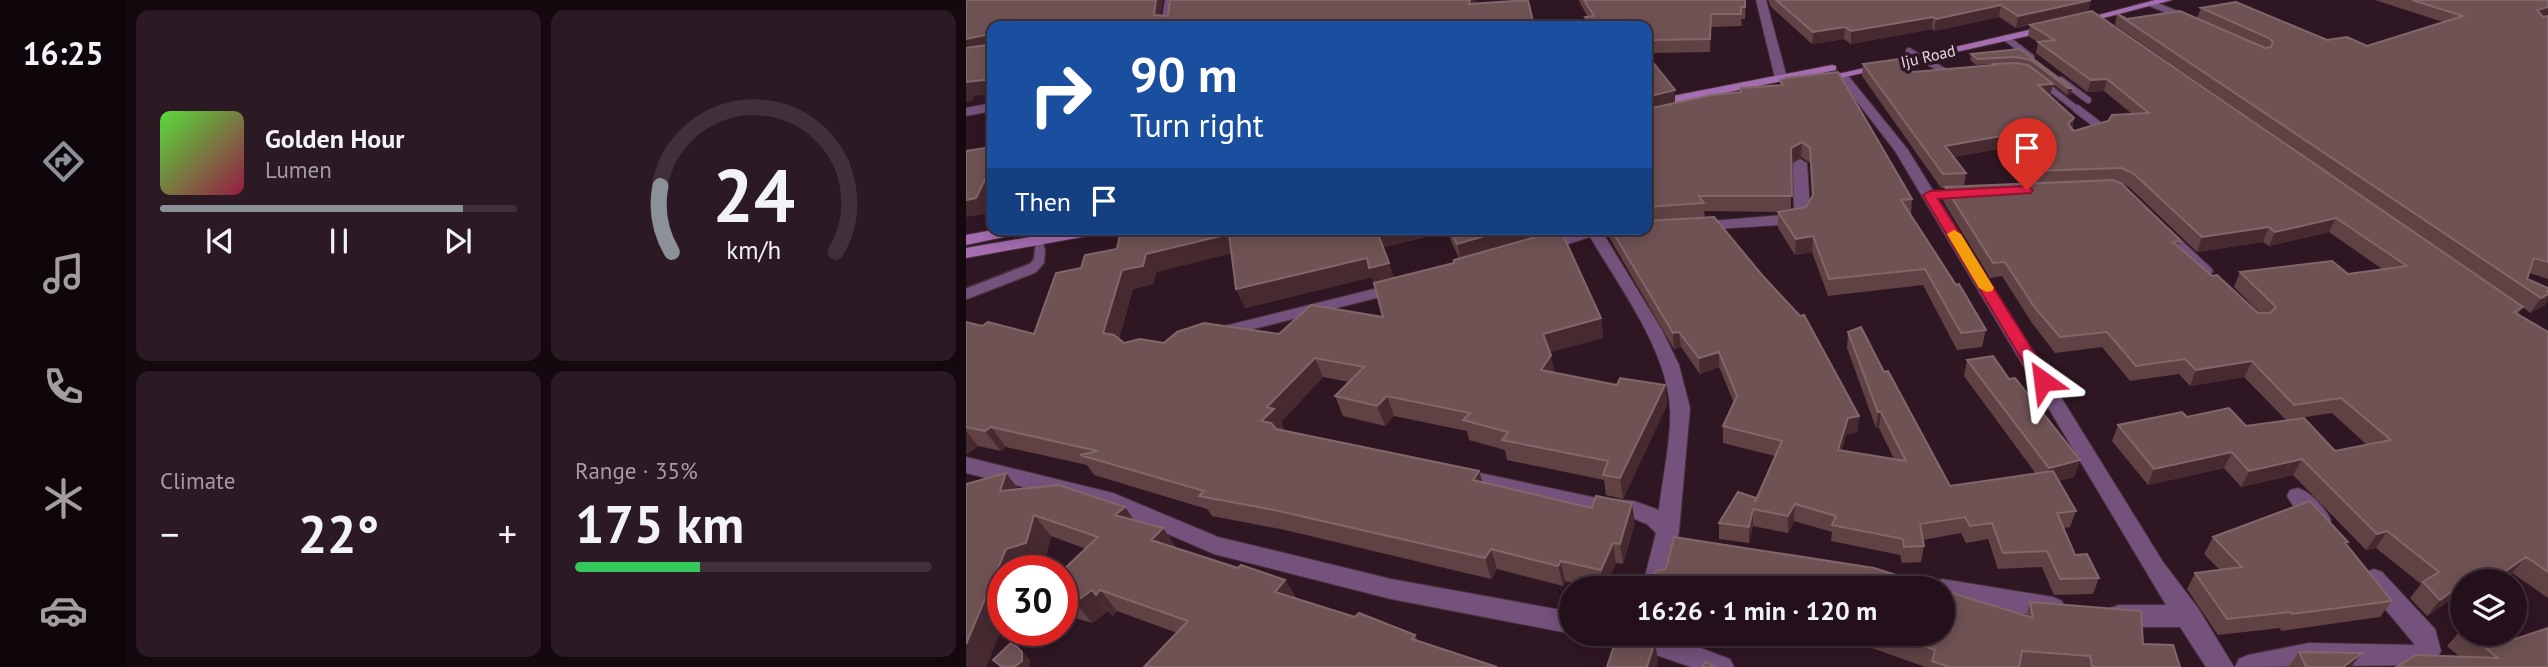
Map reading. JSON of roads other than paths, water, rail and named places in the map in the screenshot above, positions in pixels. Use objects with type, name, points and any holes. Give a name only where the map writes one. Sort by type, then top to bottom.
[{"type":"main road","points":[[2133,0],[2068,19],[2099,22],[2167,0]]},
{"type":"main road","name":"Iju Road","points":[[1652,103],[1675,94],[1781,78],[2055,22],[2006,38],[1652,116]]},
{"type":"main road","points":[[966,240],[988,235]]},
{"type":"main road","points":[[966,253],[1074,235]]},
{"type":"street","points":[[1167,21],[1170,0]]},
{"type":"street","points":[[1761,0],[1781,78]]},
{"type":"street","points":[[1842,75],[1936,195],[2155,569],[2221,667]]},
{"type":"street","points":[[966,112],[987,108]]},
{"type":"street","points":[[1686,226],[1800,218],[1803,209],[1800,163]]},
{"type":"street","points":[[2152,220],[2219,285]]},
{"type":"street","points":[[1522,253],[1578,235]]},
{"type":"street","points":[[1597,235],[1653,330],[1670,365],[1680,408],[1665,537],[1657,576]]},
{"type":"street","points":[[1206,336],[1412,284]]},
{"type":"street","points":[[966,465],[1113,501],[1214,545],[1391,589],[1559,621]]},
{"type":"street","points":[[1439,472],[1597,506],[1634,510],[1655,518],[1665,537],[1690,547]]},
{"type":"street","points":[[2298,496],[2335,536]]},
{"type":"street","points":[[2248,667],[2309,655],[2424,657],[2428,651],[2426,637],[2362,567]]},
{"type":"street","points":[[1955,591],[2028,605],[2122,617],[2189,616]]},
{"type":"street","points":[[1667,646],[1721,667]]},
{"type":"lane","points":[[2152,4],[2192,21]]},
{"type":"lane","points":[[2006,38],[2036,61]]},
{"type":"lane","points":[[1909,51],[1946,72],[1964,72]]},
{"type":"lane","points":[[2057,77],[2088,100]]},
{"type":"lane","points":[[2038,79],[2102,128],[2084,135]]},
{"type":"lane","points":[[966,294],[1033,268],[1040,257],[1040,242]]}]
